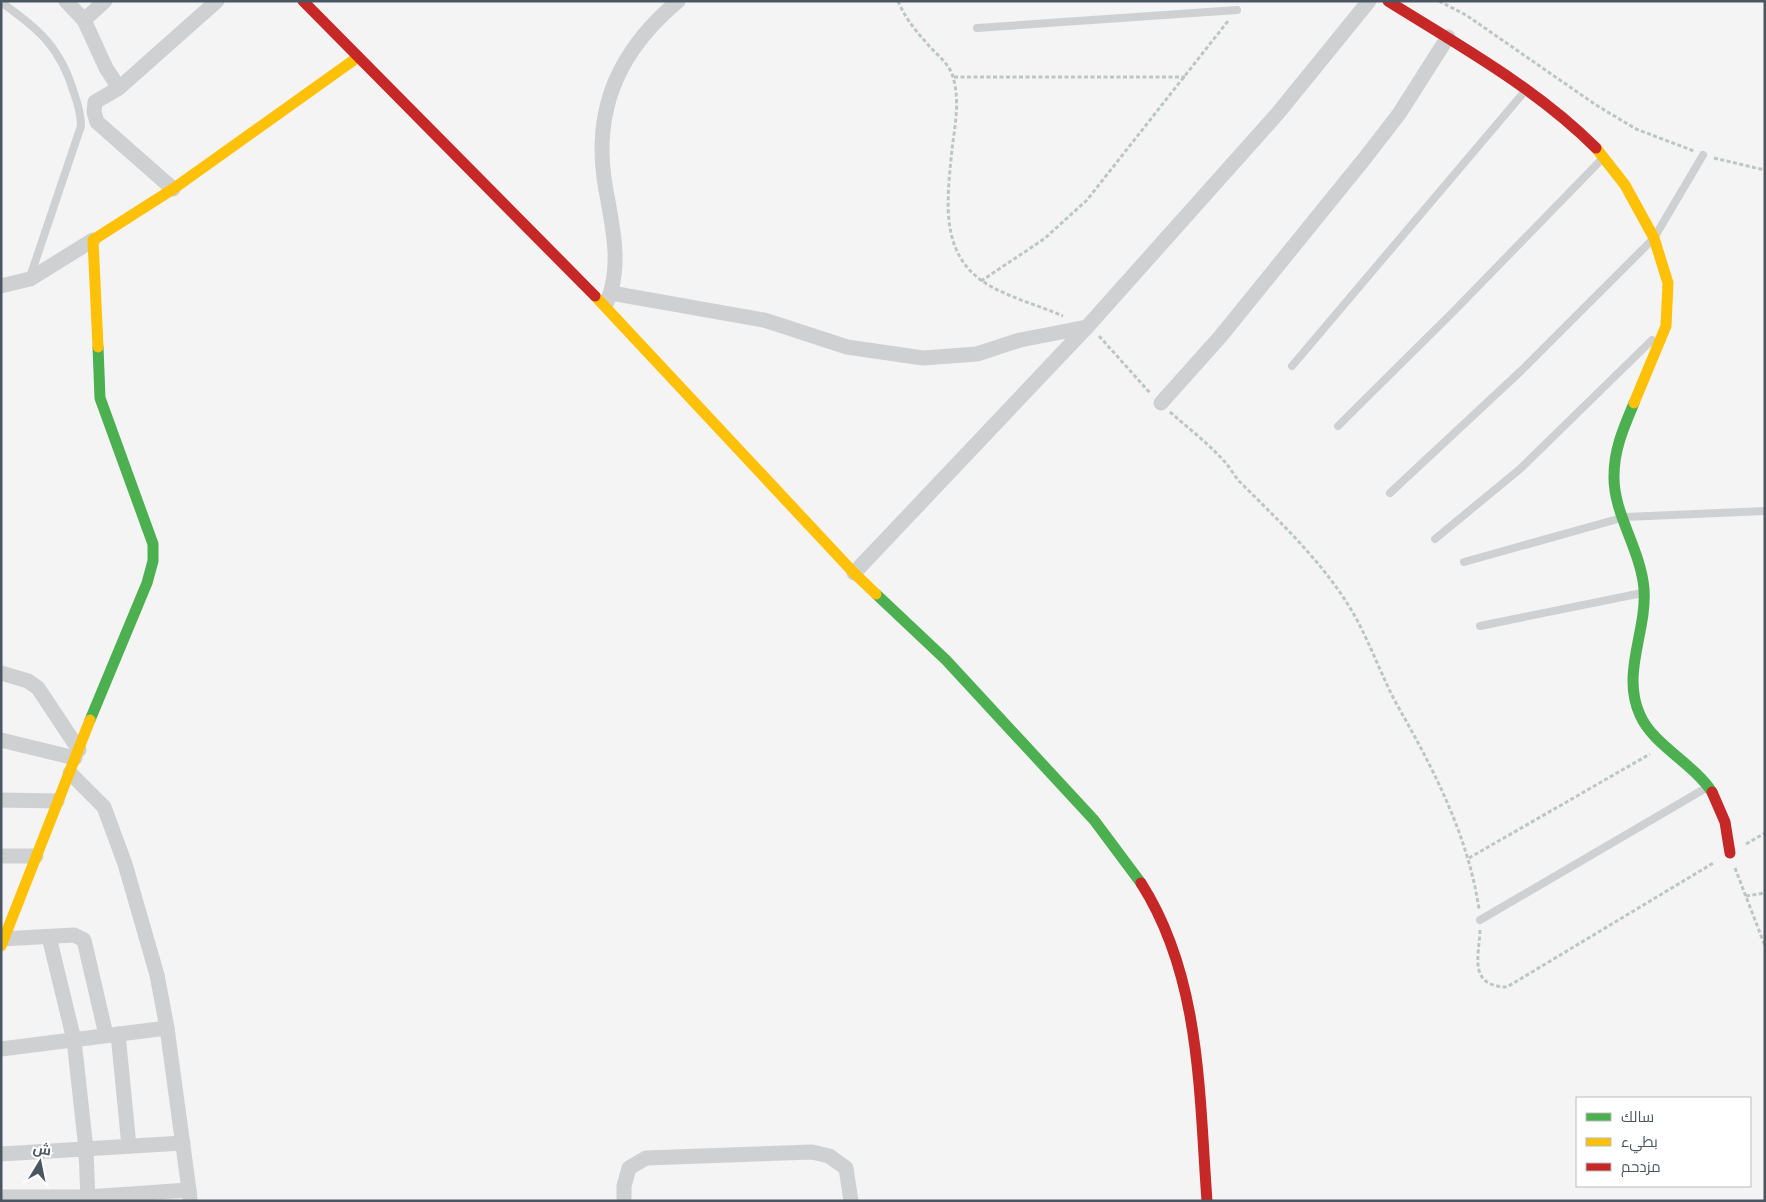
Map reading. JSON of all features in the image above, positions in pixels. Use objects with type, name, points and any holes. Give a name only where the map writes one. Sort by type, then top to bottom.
[{"type":"street","points":[[66,1],[84,20],[106,68],[119,88]]},
{"type":"street","points":[[84,20],[105,1]]},
{"type":"street","points":[[174,189],[88,114],[95,102],[119,88],[217,1]]},
{"type":"street","points":[[302,1],[608,299],[854,573],[946,660],[1094,820],[1128,863],[1149,896],[1176,954],[1195,1040],[1208,1201]]},
{"type":"street","points":[[608,299],[616,256],[610,202],[604,178],[603,134],[606,105],[615,79],[630,51],[654,22],[678,1]]},
{"type":"street","points":[[854,573],[1087,327],[1278,112],[1369,1]]},
{"type":"street","points":[[1388,1],[1448,37],[1527,89],[1574,126],[1605,156],[1625,185],[1654,238],[1668,283],[1666,326],[1619,440],[1614,460],[1614,484],[1637,549],[1644,592],[1632,667],[1632,697],[1640,718],[1665,745],[1685,762],[1718,799],[1724,815],[1730,853]]},
{"type":"street","points":[[1161,403],[1220,337],[1354,173],[1399,114],[1448,37]]},
{"type":"street","points":[[1,286],[30,279],[174,189],[358,57]]},
{"type":"street","points":[[93,240],[100,398],[153,544],[153,561],[148,583],[57,801],[2,941],[74,935],[84,940],[112,1035],[129,1146]]},
{"type":"street","points":[[608,299],[764,320],[847,346],[924,358],[977,354],[1020,340],[1087,327]]},
{"type":"street","points":[[1,673],[28,681],[38,688],[75,760],[104,807],[125,864],[149,947],[167,1028],[190,1196],[87,1199],[1,1197]]},
{"type":"street","points":[[1,740],[75,760]]},
{"type":"street","points":[[1,800],[57,801]]},
{"type":"street","points":[[1,856],[36,856]]},
{"type":"street","points":[[49,937],[74,1040],[86,1149],[87,1199]]},
{"type":"street","points":[[1,1048],[167,1028]]},
{"type":"street","points":[[1,1154],[183,1143]]},
{"type":"street","points":[[624,1201],[624,1186],[629,1168],[646,1158],[812,1152],[828,1156],[846,1168],[851,1201]]},
{"type":"lane","points":[[1,2],[28,22],[51,44],[67,70],[88,114],[81,126],[30,279]]},
{"type":"lane","points":[[977,28],[1236,10]]},
{"type":"lane","points":[[1292,366],[1527,89]]},
{"type":"lane","points":[[1390,493],[1522,370],[1654,238],[1703,155]]},
{"type":"lane","points":[[1338,426],[1454,311],[1605,156]]},
{"type":"lane","points":[[1435,539],[1520,469],[1666,326]]},
{"type":"lane","points":[[1464,562],[1625,517],[1765,511]]},
{"type":"lane","points":[[1480,626],[1644,592]]},
{"type":"lane","points":[[1480,920],[1708,787]]},
{"type":"path","points":[[898,1],[903,14],[943,59],[954,77],[956,110],[949,181],[950,227],[958,257],[967,270],[981,281],[1087,327],[1106,343],[1144,387],[1225,461],[1238,480],[1275,515],[1340,591],[1362,626],[1395,699],[1434,774],[1469,858],[1480,920],[1477,966],[1483,979],[1494,986],[1507,987],[1730,853],[1765,946]]},
{"type":"path","points":[[1439,1],[1466,15],[1596,105],[1636,129],[1721,161],[1765,170]]},
{"type":"path","points":[[981,281],[1044,239],[1087,200],[1236,10]]},
{"type":"path","points":[[954,77],[1185,77]]},
{"type":"path","points":[[1469,858],[1665,745]]},
{"type":"path","points":[[1746,896],[1765,893]]},
{"type":"traffic: fast","points":[[90,720],[147,583],[153,561],[153,544],[100,398],[98,347]]},
{"type":"traffic: fast","points":[[1634,403],[1618,447],[1614,476],[1618,504],[1638,560],[1644,589],[1642,621],[1634,668],[1633,684],[1635,699],[1640,715],[1654,736],[1695,772],[1712,792]]},
{"type":"traffic: fast","points":[[876,594],[946,660],[1094,820],[1141,883]]},
{"type":"traffic: slow","points":[[98,347],[93,240],[173,189],[358,57]]},
{"type":"traffic: slow","points":[[1596,148],[1625,185],[1654,238],[1668,283],[1666,326],[1634,403]]},
{"type":"traffic: slow","points":[[595,296],[854,573],[876,594]]},
{"type":"traffic: slow","points":[[1,946],[90,720]]},
{"type":"traffic: jam","points":[[303,1],[595,296]]},
{"type":"traffic: jam","points":[[1388,1],[1470,51],[1523,87],[1573,126],[1596,148]]},
{"type":"traffic: jam","points":[[1712,792],[1725,822],[1730,853]]},
{"type":"traffic: jam","points":[[1141,883],[1161,919],[1176,957],[1186,996],[1194,1037],[1207,1201]]}]
